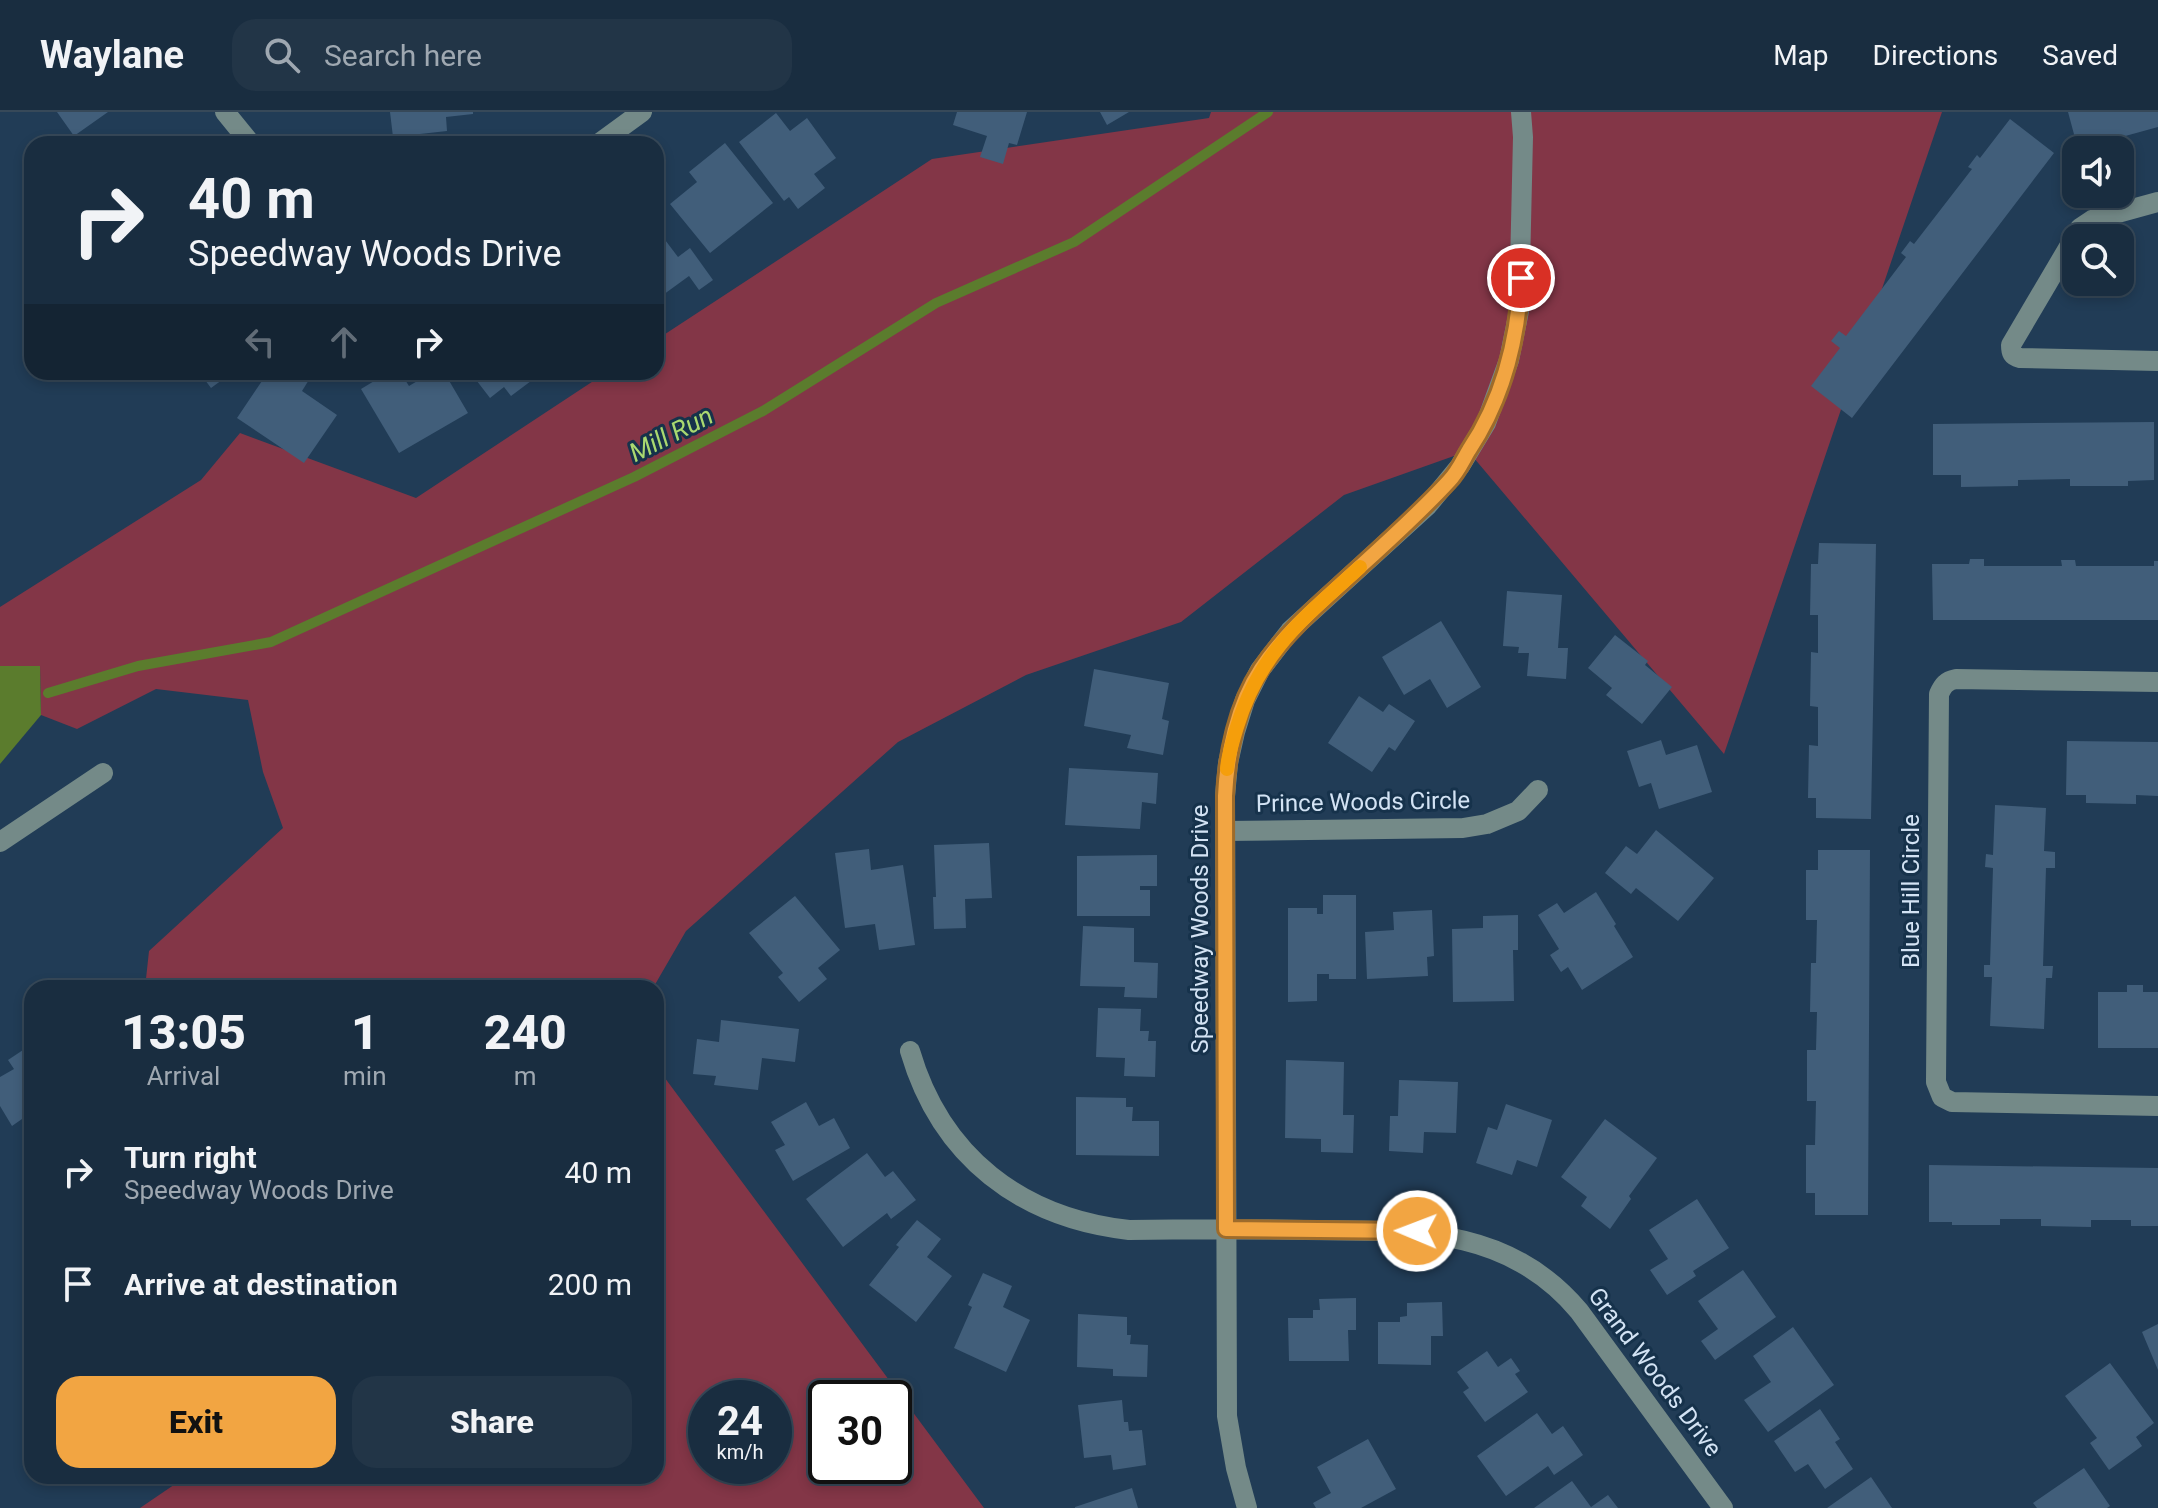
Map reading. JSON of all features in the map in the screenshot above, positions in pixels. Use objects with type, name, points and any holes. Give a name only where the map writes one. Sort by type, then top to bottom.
[{"type":"street","points":[[225,112],[244,136]]},
{"type":"street","points":[[609,136],[642,112]]},
{"type":"street","name":"Speedway Woods Drive","points":[[1247,1508],[1227,1416],[1228,763],[1245,700],[1260,670],[1290,631],[1428,505],[1450,480],[1478,438],[1511,352],[1519,311],[1521,112]]},
{"type":"street","points":[[2158,202],[2092,220],[2080,228],[2011,345],[2011,352],[2020,358],[2158,361]]},
{"type":"street","name":"Blue Hill Circle","points":[[2158,682],[1956,679],[1943,685],[1939,694],[1936,1082],[1942,1097],[1952,1102],[2158,1106]]},
{"type":"street","points":[[0,842],[103,773]]},
{"type":"street","name":"Prince Woods Circle","points":[[1226,831],[1463,828],[1487,824],[1518,811],[1538,790]]},
{"type":"street","name":"Grand Woods Drive","points":[[910,1051],[929,1099],[956,1141],[977,1165],[1032,1203],[1064,1217],[1096,1226],[1129,1230],[1417,1231],[1469,1240],[1533,1269],[1562,1291],[1588,1322],[1723,1508]]},
{"type":"shaded area","points":[[1211,112],[1942,112],[1724,754],[1468,451],[1344,495],[1181,622],[1026,675],[898,742],[686,931],[658,980],[146,980],[149,951],[283,828],[263,772],[248,700],[156,689],[77,729],[41,715],[40,666],[0,666],[0,607],[201,480],[240,433],[416,498],[595,380],[664,380],[664,335],[932,159],[1209,118]]},
{"type":"shaded area","points":[[0,666],[40,666],[41,715],[0,764]]},
{"type":"shaded area","points":[[664,1077],[889,1380],[808,1380],[808,1484],[912,1484],[912,1411],[984,1508],[140,1508],[175,1484],[664,1484]]},
{"type":"building","points":[[57,112],[108,112],[74,136]]},
{"type":"building","points":[[390,112],[473,112],[446,117],[447,131],[393,136]]},
{"type":"building","points":[[957,112],[1027,112],[1017,145],[1009,143],[1003,164],[980,157],[987,136],[953,125]]},
{"type":"building","points":[[1100,112],[1129,112],[1107,125]]},
{"type":"building","points":[[2068,112],[2158,112],[2158,127],[2125,136],[2074,136]]},
{"type":"building","points":[[776,113],[790,131],[807,118],[836,158],[814,174],[825,188],[798,209],[789,197],[784,201],[739,142]]},
{"type":"building","points":[[2010,119],[2054,153],[1852,418],[1811,386],[1840,348],[1831,341],[1839,331],[1846,336],[1906,257],[1901,253],[1910,241],[1914,244],[1972,169],[1968,167],[1977,155],[1980,158]]},
{"type":"building","points":[[725,143],[773,203],[710,253],[670,204],[697,182],[689,172]]},
{"type":"building","points":[[664,239],[678,257],[690,248],[713,280],[699,290],[689,276],[664,294]]},
{"type":"building","points":[[205,380],[222,380],[211,388]]},
{"type":"building","points":[[263,380],[309,380],[302,391],[337,415],[304,463],[237,418]]},
{"type":"building","points":[[376,380],[405,380],[409,386],[419,380],[449,380],[468,413],[399,453],[361,389]]},
{"type":"building","points":[[476,380],[532,380],[511,396],[504,387],[490,398]]},
{"type":"building","points":[[2154,422],[2154,480],[2128,481],[2128,486],[2070,486],[2070,479],[2018,480],[2018,486],[1961,487],[1961,475],[1933,475],[1933,424]]},
{"type":"building","points":[[1819,543],[1876,544],[1871,819],[1816,818],[1816,798],[1808,798],[1809,745],[1818,746],[1818,707],[1810,706],[1811,652],[1818,653],[1818,615],[1810,615],[1811,564],[1818,564]]},
{"type":"building","points":[[1970,559],[1984,559],[1984,566],[2062,566],[2061,560],[2075,560],[2076,566],[2154,566],[2154,561],[2158,561],[2158,620],[1933,620],[1932,564],[1969,564]]},
{"type":"building","points":[[1507,591],[1562,595],[1558,648],[1568,648],[1566,679],[1527,676],[1529,653],[1518,653],[1519,647],[1503,646]]},
{"type":"building","points":[[1441,621],[1481,687],[1447,708],[1430,679],[1404,695],[1382,657]]},
{"type":"building","points":[[1615,635],[1648,661],[1645,665],[1672,687],[1642,724],[1606,695],[1612,688],[1588,668]]},
{"type":"building","points":[[1094,669],[1169,683],[1162,719],[1169,721],[1163,755],[1127,748],[1131,735],[1084,726]]},
{"type":"building","points":[[1359,696],[1383,712],[1389,704],[1415,721],[1395,751],[1389,747],[1372,772],[1328,743]]},
{"type":"building","points":[[1661,740],[1666,755],[1697,745],[1712,792],[1659,809],[1651,783],[1639,787],[1627,751]]},
{"type":"building","points":[[2067,741],[2158,742],[2158,796],[2136,795],[2136,804],[2086,803],[2086,795],[2066,795]]},
{"type":"building","points":[[1069,768],[1158,773],[1156,804],[1142,802],[1140,829],[1065,825]]},
{"type":"building","points":[[1995,805],[2046,808],[2044,851],[2055,852],[2055,868],[2046,868],[2043,966],[2053,966],[2052,978],[2046,978],[2044,1029],[1990,1026],[1992,977],[1984,977],[1984,965],[1990,965],[1993,868],[1985,867],[1986,854],[1993,855]]},
{"type":"building","points":[[1656,830],[1714,878],[1678,921],[1636,888],[1631,894],[1605,873],[1626,846],[1637,854]]},
{"type":"building","points":[[989,843],[992,898],[965,899],[966,928],[934,929],[934,845]]},
{"type":"building","points":[[869,849],[871,870],[903,865],[915,945],[879,950],[875,924],[845,928],[835,853]]},
{"type":"building","points":[[1818,850],[1870,850],[1868,1215],[1815,1215],[1815,1193],[1806,1193],[1806,1145],[1815,1145],[1816,1101],[1807,1101],[1807,1050],[1816,1050],[1817,1012],[1810,1012],[1811,963],[1816,963],[1817,920],[1806,920],[1806,870],[1818,870]]},
{"type":"building","points":[[1157,855],[1157,886],[1140,886],[1140,890],[1150,890],[1150,916],[1077,916],[1077,856]]},
{"type":"building","points":[[1596,892],[1633,957],[1582,990],[1568,967],[1561,972],[1550,955],[1559,949],[1538,915],[1557,903],[1564,913]]},
{"type":"building","points":[[1323,895],[1356,895],[1356,979],[1329,979],[1329,974],[1317,974],[1317,1001],[1288,1002],[1288,908],[1317,908],[1317,914],[1323,914]]},
{"type":"building","points":[[795,896],[840,950],[818,968],[827,979],[799,1002],[778,977],[783,973],[749,933]]},
{"type":"building","points":[[1432,910],[1434,956],[1427,957],[1428,976],[1367,979],[1365,932],[1394,930],[1393,912]]},
{"type":"building","points":[[1518,915],[1518,950],[1513,950],[1514,1001],[1453,1002],[1452,929],[1483,928],[1483,916]]},
{"type":"building","points":[[1083,926],[1134,928],[1134,962],[1158,963],[1157,998],[1124,997],[1125,987],[1080,986]]},
{"type":"building","points":[[2127,985],[2143,985],[2143,992],[2158,992],[2158,1048],[2098,1048],[2098,992],[2127,992]]},
{"type":"building","points":[[1098,1008],[1141,1009],[1140,1031],[1149,1031],[1148,1041],[1156,1041],[1155,1077],[1124,1076],[1125,1058],[1096,1057]]},
{"type":"building","points":[[721,1020],[799,1029],[795,1062],[762,1058],[758,1090],[714,1085],[716,1076],[693,1074],[697,1039],[719,1042]]},
{"type":"building","points":[[24,1049],[24,1118],[12,1126],[0,1106],[0,1077],[14,1069],[8,1060]]},
{"type":"building","points":[[1286,1060],[1344,1062],[1343,1115],[1354,1115],[1353,1153],[1321,1152],[1321,1139],[1285,1138]]},
{"type":"building","points":[[1399,1080],[1458,1082],[1456,1133],[1424,1132],[1423,1153],[1389,1151],[1390,1116],[1398,1116]]},
{"type":"building","points":[[1076,1097],[1126,1098],[1126,1107],[1133,1107],[1132,1121],[1159,1121],[1159,1156],[1076,1155]]},
{"type":"building","points":[[806,1102],[819,1126],[834,1118],[850,1148],[793,1181],[775,1150],[785,1145],[771,1122]]},
{"type":"building","points":[[1506,1104],[1552,1120],[1537,1167],[1517,1160],[1512,1175],[1476,1163],[1488,1127],[1497,1130]]},
{"type":"building","points":[[1605,1119],[1657,1158],[1610,1229],[1581,1206],[1587,1197],[1561,1177]]},
{"type":"building","points":[[867,1153],[885,1177],[893,1171],[916,1200],[891,1219],[887,1213],[843,1247],[806,1199]]},
{"type":"building","points":[[1929,1165],[2158,1168],[2158,1226],[2131,1226],[2131,1220],[2091,1220],[2091,1227],[2041,1226],[2041,1219],[2000,1219],[2000,1225],[1929,1222]]},
{"type":"building","points":[[1697,1199],[1729,1248],[1693,1271],[1696,1276],[1667,1295],[1650,1270],[1668,1259],[1649,1230]]},
{"type":"building","points":[[917,1220],[941,1239],[927,1257],[952,1276],[916,1322],[869,1285]]},
{"type":"building","points":[[1743,1270],[1776,1317],[1715,1360],[1701,1341],[1718,1329],[1698,1301]]},
{"type":"building","points":[[983,1273],[1012,1286],[1003,1307],[1030,1320],[1006,1372],[954,1348],[972,1307],[968,1305]]},
{"type":"building","points":[[1356,1298],[1356,1330],[1348,1330],[1349,1361],[1289,1361],[1288,1318],[1313,1318],[1313,1310],[1320,1310],[1319,1299]]},
{"type":"building","points":[[1442,1302],[1443,1336],[1431,1336],[1431,1365],[1378,1364],[1378,1322],[1400,1322],[1400,1317],[1407,1316],[1407,1303]]},
{"type":"building","points":[[1078,1314],[1127,1317],[1130,1344],[1148,1345],[1147,1377],[1113,1376],[1113,1369],[1077,1367]]},
{"type":"building","points":[[2158,1324],[2158,1370],[2142,1332]]},
{"type":"building","points":[[1793,1327],[1834,1385],[1768,1432],[1744,1400],[1771,1382],[1753,1356]]},
{"type":"building","points":[[1487,1351],[1498,1367],[1511,1358],[1520,1371],[1515,1374],[1528,1392],[1485,1422],[1463,1392],[1469,1388],[1457,1372]]},
{"type":"building","points":[[2110,1363],[2154,1423],[2136,1437],[2142,1446],[2109,1470],[2090,1443],[2097,1438],[2065,1396]]},
{"type":"building","points":[[1122,1400],[1124,1422],[1128,1422],[1129,1431],[1142,1430],[1146,1465],[1113,1470],[1111,1455],[1084,1458],[1078,1405]]},
{"type":"building","points":[[1820,1409],[1840,1439],[1835,1442],[1853,1469],[1825,1489],[1808,1464],[1795,1472],[1774,1441]]},
{"type":"building","points":[[1537,1413],[1552,1434],[1563,1426],[1583,1455],[1554,1475],[1548,1466],[1506,1496],[1477,1456]]},
{"type":"building","points":[[1368,1439],[1396,1489],[1361,1508],[1316,1508],[1313,1503],[1331,1493],[1317,1467]]},
{"type":"building","points":[[2084,1468],[2110,1506],[2037,1508],[2033,1503]]},
{"type":"building","points":[[1871,1477],[1892,1508],[1827,1508]]},
{"type":"building","points":[[1572,1481],[1591,1507],[1608,1495],[1618,1508],[1534,1508]]},
{"type":"building","points":[[1132,1488],[1138,1508],[1075,1508],[1075,1507]]},
{"type":"waterway","name":"Mill Run","points":[[48,693],[138,666],[271,642],[634,477],[763,411],[936,303],[1074,242],[1268,112]]},
{"type":"slow traffic","points":[[1227,769],[1245,700],[1260,670],[1290,631],[1360,567]]},
{"type":"route","points":[[1417,1231],[1226,1229],[1225,796],[1228,763],[1245,700],[1260,670],[1290,631],[1428,505],[1450,480],[1478,438],[1509,360],[1519,311],[1521,278]]}]
